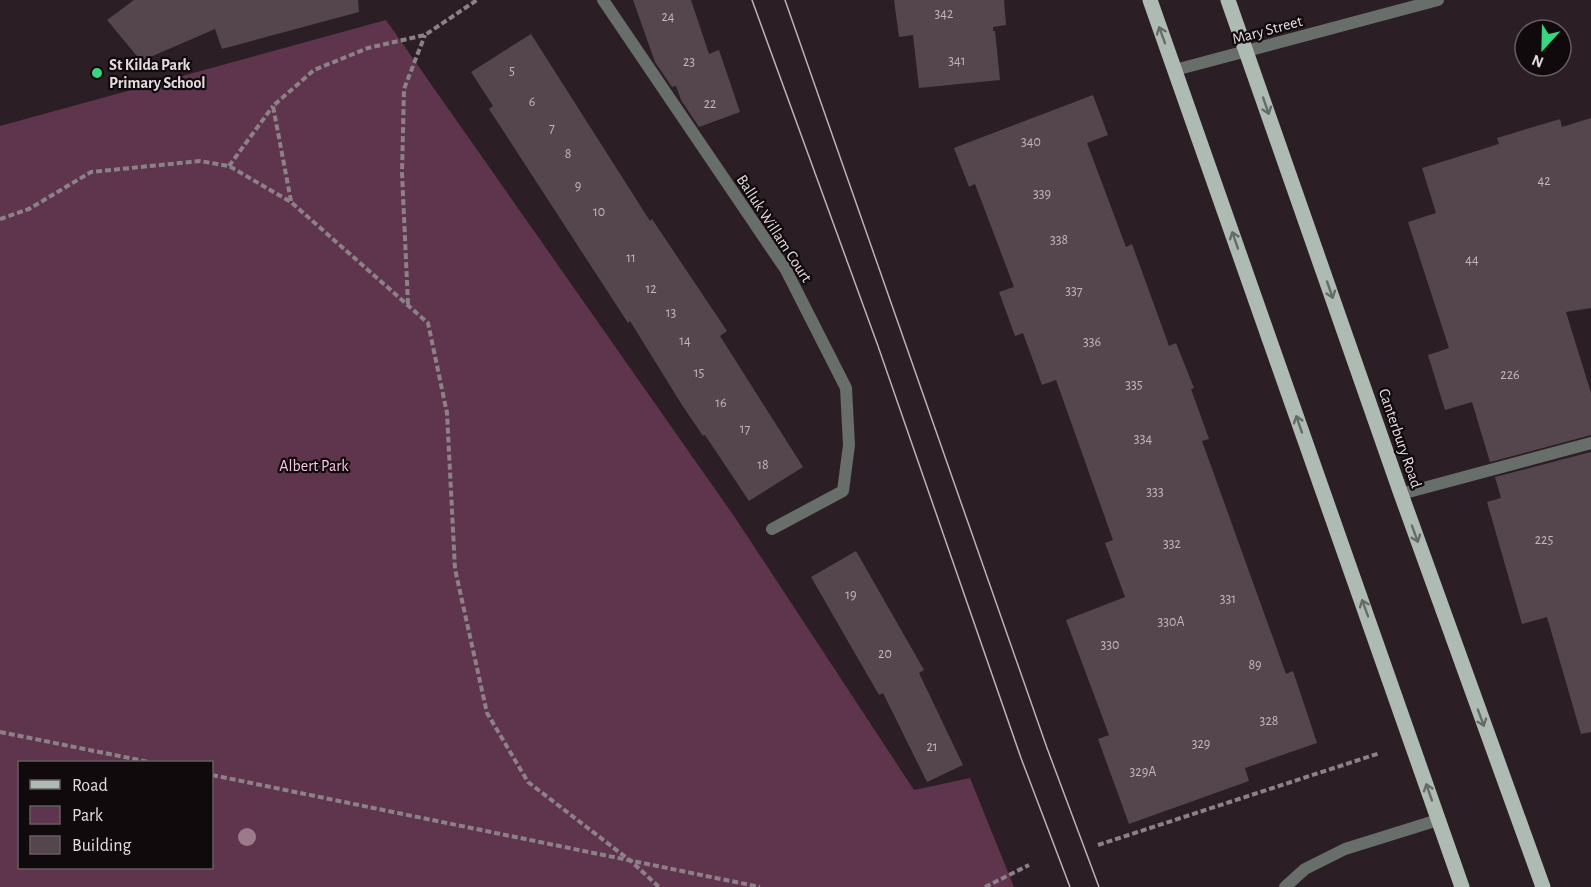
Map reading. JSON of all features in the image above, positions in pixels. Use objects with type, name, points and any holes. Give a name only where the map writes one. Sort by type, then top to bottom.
[{"type":"main road","points":[[1150,0],[1462,887]]},
{"type":"main road","name":"Canterbury Road","points":[[1228,0],[1401,494],[1543,887]]},
{"type":"street","name":"Balluk Willam Court","points":[[603,0],[786,270],[846,388],[849,445],[843,491],[772,529]]},
{"type":"street","name":"Mary Street","points":[[1175,70],[1438,0]]},
{"type":"street","points":[[1401,494],[1591,443]]},
{"type":"street","points":[[1285,887],[1305,869],[1345,849],[1438,820]]},
{"type":"path","points":[[229,166],[273,106],[314,70],[368,48],[424,35],[477,0]]},
{"type":"path","points":[[408,305],[402,173],[404,89],[424,35]]},
{"type":"path","points":[[273,106],[291,202]]},
{"type":"path","points":[[0,219],[29,209],[91,172],[200,161],[229,166],[291,202],[428,323],[447,413],[455,569],[487,713],[528,782],[632,862],[659,887]]},
{"type":"path","points":[[0,732],[144,761]]},
{"type":"path","points":[[1098,845],[1412,742]]},
{"type":"path","points":[[213,775],[760,887]]},
{"type":"path","points":[[985,887],[1029,865]]},
{"type":"green space","name":"Albert Park","points":[[386,20],[736,519],[914,790],[970,778],[1014,887],[0,887],[0,126]]},
{"type":"building","points":[[134,0],[358,0],[359,12],[222,49],[215,29],[141,61],[107,20]]},
{"type":"building","points":[[633,0],[691,0],[709,54],[719,50],[740,112],[699,127],[681,100],[676,86],[672,87],[655,62]]},
{"type":"building","points":[[894,0],[1004,0],[1006,25],[993,27],[1000,80],[919,88],[913,35],[899,37]]},
{"type":"building","points":[[531,34],[650,221],[652,219],[727,331],[720,336],[803,467],[749,501],[682,405],[630,321],[628,323],[489,109],[493,106],[471,72]]},
{"type":"building","points":[[1093,95],[1108,135],[1087,143],[1126,247],[1132,244],[1169,346],[1176,343],[1194,388],[1191,389],[1209,439],[1202,441],[1286,674],[1293,671],[1317,743],[1245,768],[1249,781],[1129,824],[1098,739],[1109,735],[1066,620],[1125,597],[1105,543],[1113,540],[1056,380],[1042,385],[1023,333],[1015,336],[999,292],[1014,287],[975,184],[969,187],[954,148]]},
{"type":"building","points":[[1591,118],[1591,308],[1566,312],[1591,393],[1591,435],[1490,462],[1472,402],[1445,410],[1428,355],[1449,348],[1408,222],[1436,213],[1422,168],[1499,144],[1497,138],[1560,119],[1562,127]]},
{"type":"building","points":[[1591,452],[1591,732],[1581,734],[1547,617],[1522,624],[1487,502],[1501,498],[1495,477]]},
{"type":"building","points":[[856,551],[924,670],[919,673],[963,765],[927,782],[883,693],[879,695],[811,577]]},
{"type":"tram line","points":[[752,0],[878,346],[1021,758],[1070,887]]},
{"type":"tram line","points":[[785,0],[1047,748],[1099,887]]},
{"type":"place","name":"St Kilda Park Primary School","points":[[97,73]]}]
